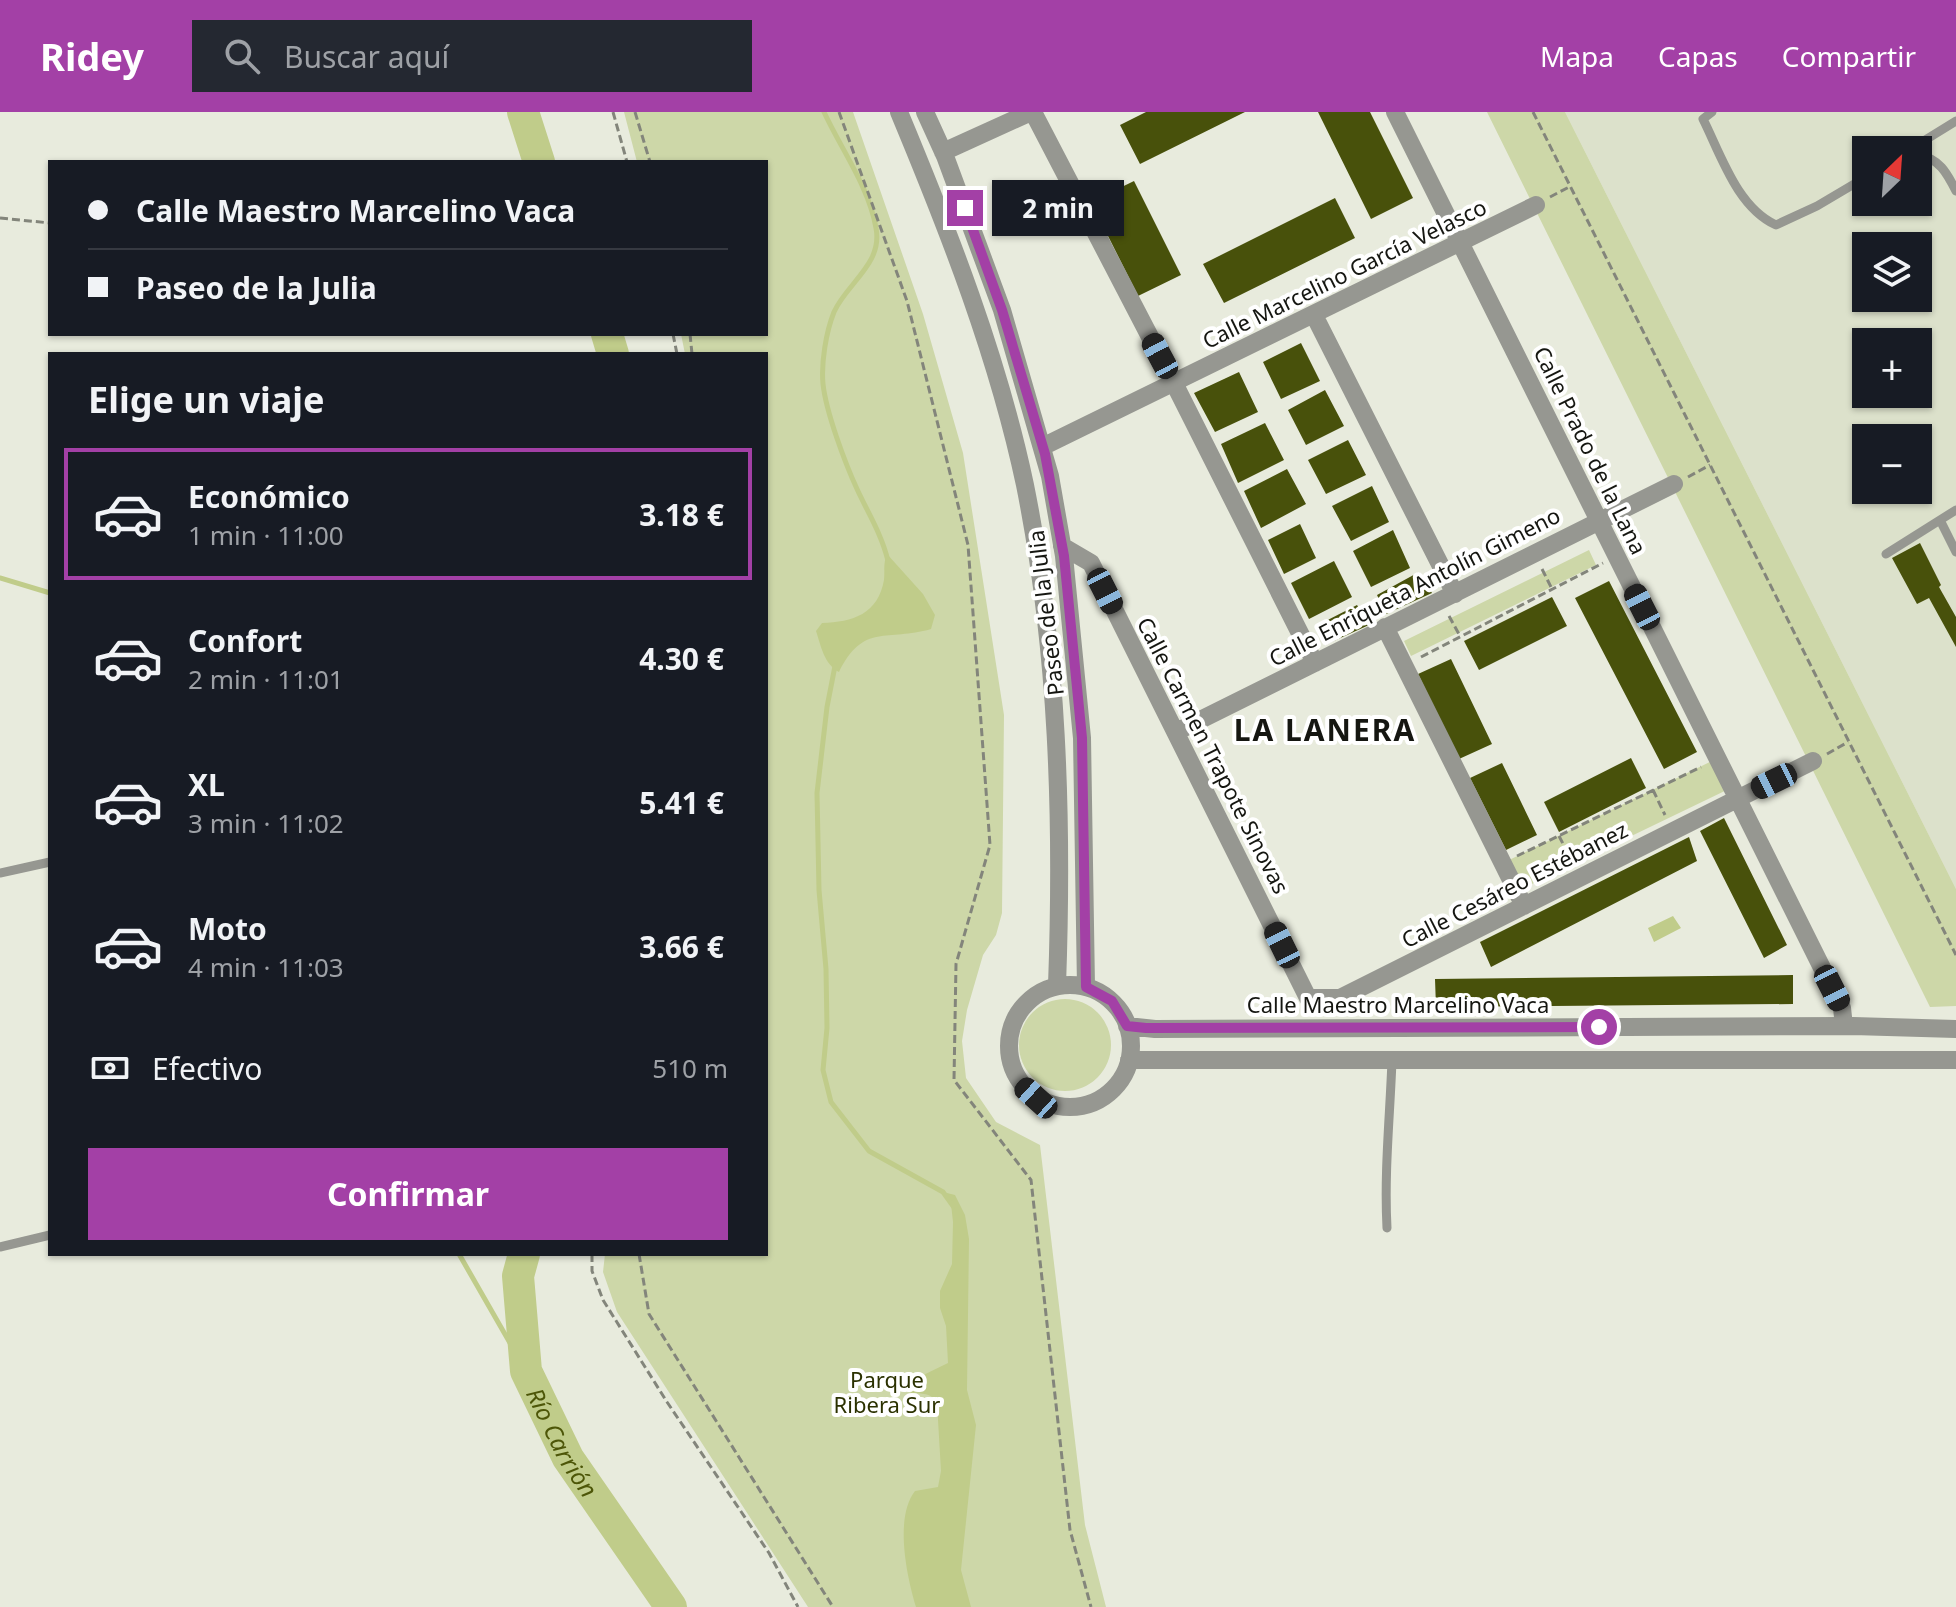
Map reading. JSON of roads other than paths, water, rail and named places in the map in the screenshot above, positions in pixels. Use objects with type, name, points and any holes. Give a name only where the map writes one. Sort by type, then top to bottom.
[{"type":"street","name":"Paseo de la Julia","points":[[899,112],[942,219],[1006,410],[1037,551],[1046,615],[1056,761],[1059,836],[1057,986]]},
{"type":"street","name":"Paseo de la Julia","points":[[925,112],[1002,310],[1042,447],[1062,546],[1082,738],[1086,987]]},
{"type":"street","points":[[943,152],[1032,112],[1174,383],[1315,663]]},
{"type":"street","name":"Calle Prado de la Lana","points":[[1395,112],[1842,1008],[1844,1026]]},
{"type":"street","name":"Calle Marcelino García Velasco","points":[[1042,447],[1536,205]]},
{"type":"street","points":[[1314,315],[1455,594]]},
{"type":"street","name":"Calle Enriqueta Antolín Gimeno","points":[[1176,732],[1674,484]]},
{"type":"street","name":"Calle Carmen Trapote Sinovas","points":[[1062,546],[1091,563],[1308,998]]},
{"type":"street","points":[[1385,627],[1524,906]]},
{"type":"street","points":[[1738,798],[1813,761]]},
{"type":"street","name":"Calle Cesáreo Estébanez","points":[[1308,998],[1340,998],[1738,798]]},
{"type":"street","points":[[1057,986],[1086,987],[1112,1001],[1127,1026],[1131,1044],[1129,1060],[1117,1085],[1103,1097],[1087,1105],[1054,1105],[1036,1098],[1021,1083],[1011,1065],[1008,1043],[1016,1015],[1029,999],[1057,986]]},
{"type":"street","name":"Calle Maestro Marcelino Vaca","points":[[1127,1026],[1155,1029],[1844,1026],[1956,1029]]},
{"type":"street","points":[[1129,1060],[1956,1060]]},
{"type":"lane","points":[[1712,112],[1701,115],[1752,210],[1776,225],[1852,185]]},
{"type":"lane","points":[[1932,136],[1956,121]]},
{"type":"lane","points":[[1932,160],[1944,168],[1956,191]]},
{"type":"lane","points":[[1886,554],[1956,510]]},
{"type":"lane","points":[[1940,520],[1956,552]]},
{"type":"lane","points":[[0,873],[48,862]]},
{"type":"lane","points":[[1387,1228],[1385,1187],[1392,1060]]},
{"type":"lane","points":[[0,1247],[48,1235]]},
{"type":"waterway","name":"Río Carrión","points":[[523,112],[538,160]]},
{"type":"waterway","points":[[824,112],[867,198],[877,241],[869,263],[834,312],[825,348],[823,384],[842,452],[888,561]]},
{"type":"waterway","name":"Río Carrión","points":[[608,336],[612,352]]},
{"type":"waterway","points":[[0,578],[48,592]]},
{"type":"waterway","points":[[835,666],[817,793],[819,890],[826,969],[827,1028],[823,1070],[831,1102],[869,1151],[943,1192],[953,1206]]},
{"type":"waterway","points":[[460,1256],[526,1371]]},
{"type":"waterway","name":"Río Carrión","points":[[523,1256],[518,1276],[526,1371],[568,1458],[671,1607]]},
{"type":"district","name":"LA LANERA","points":[[1325,729]]},
{"type":"park label","name":"Parque Ribera Sur","points":[[887,1392]]}]
